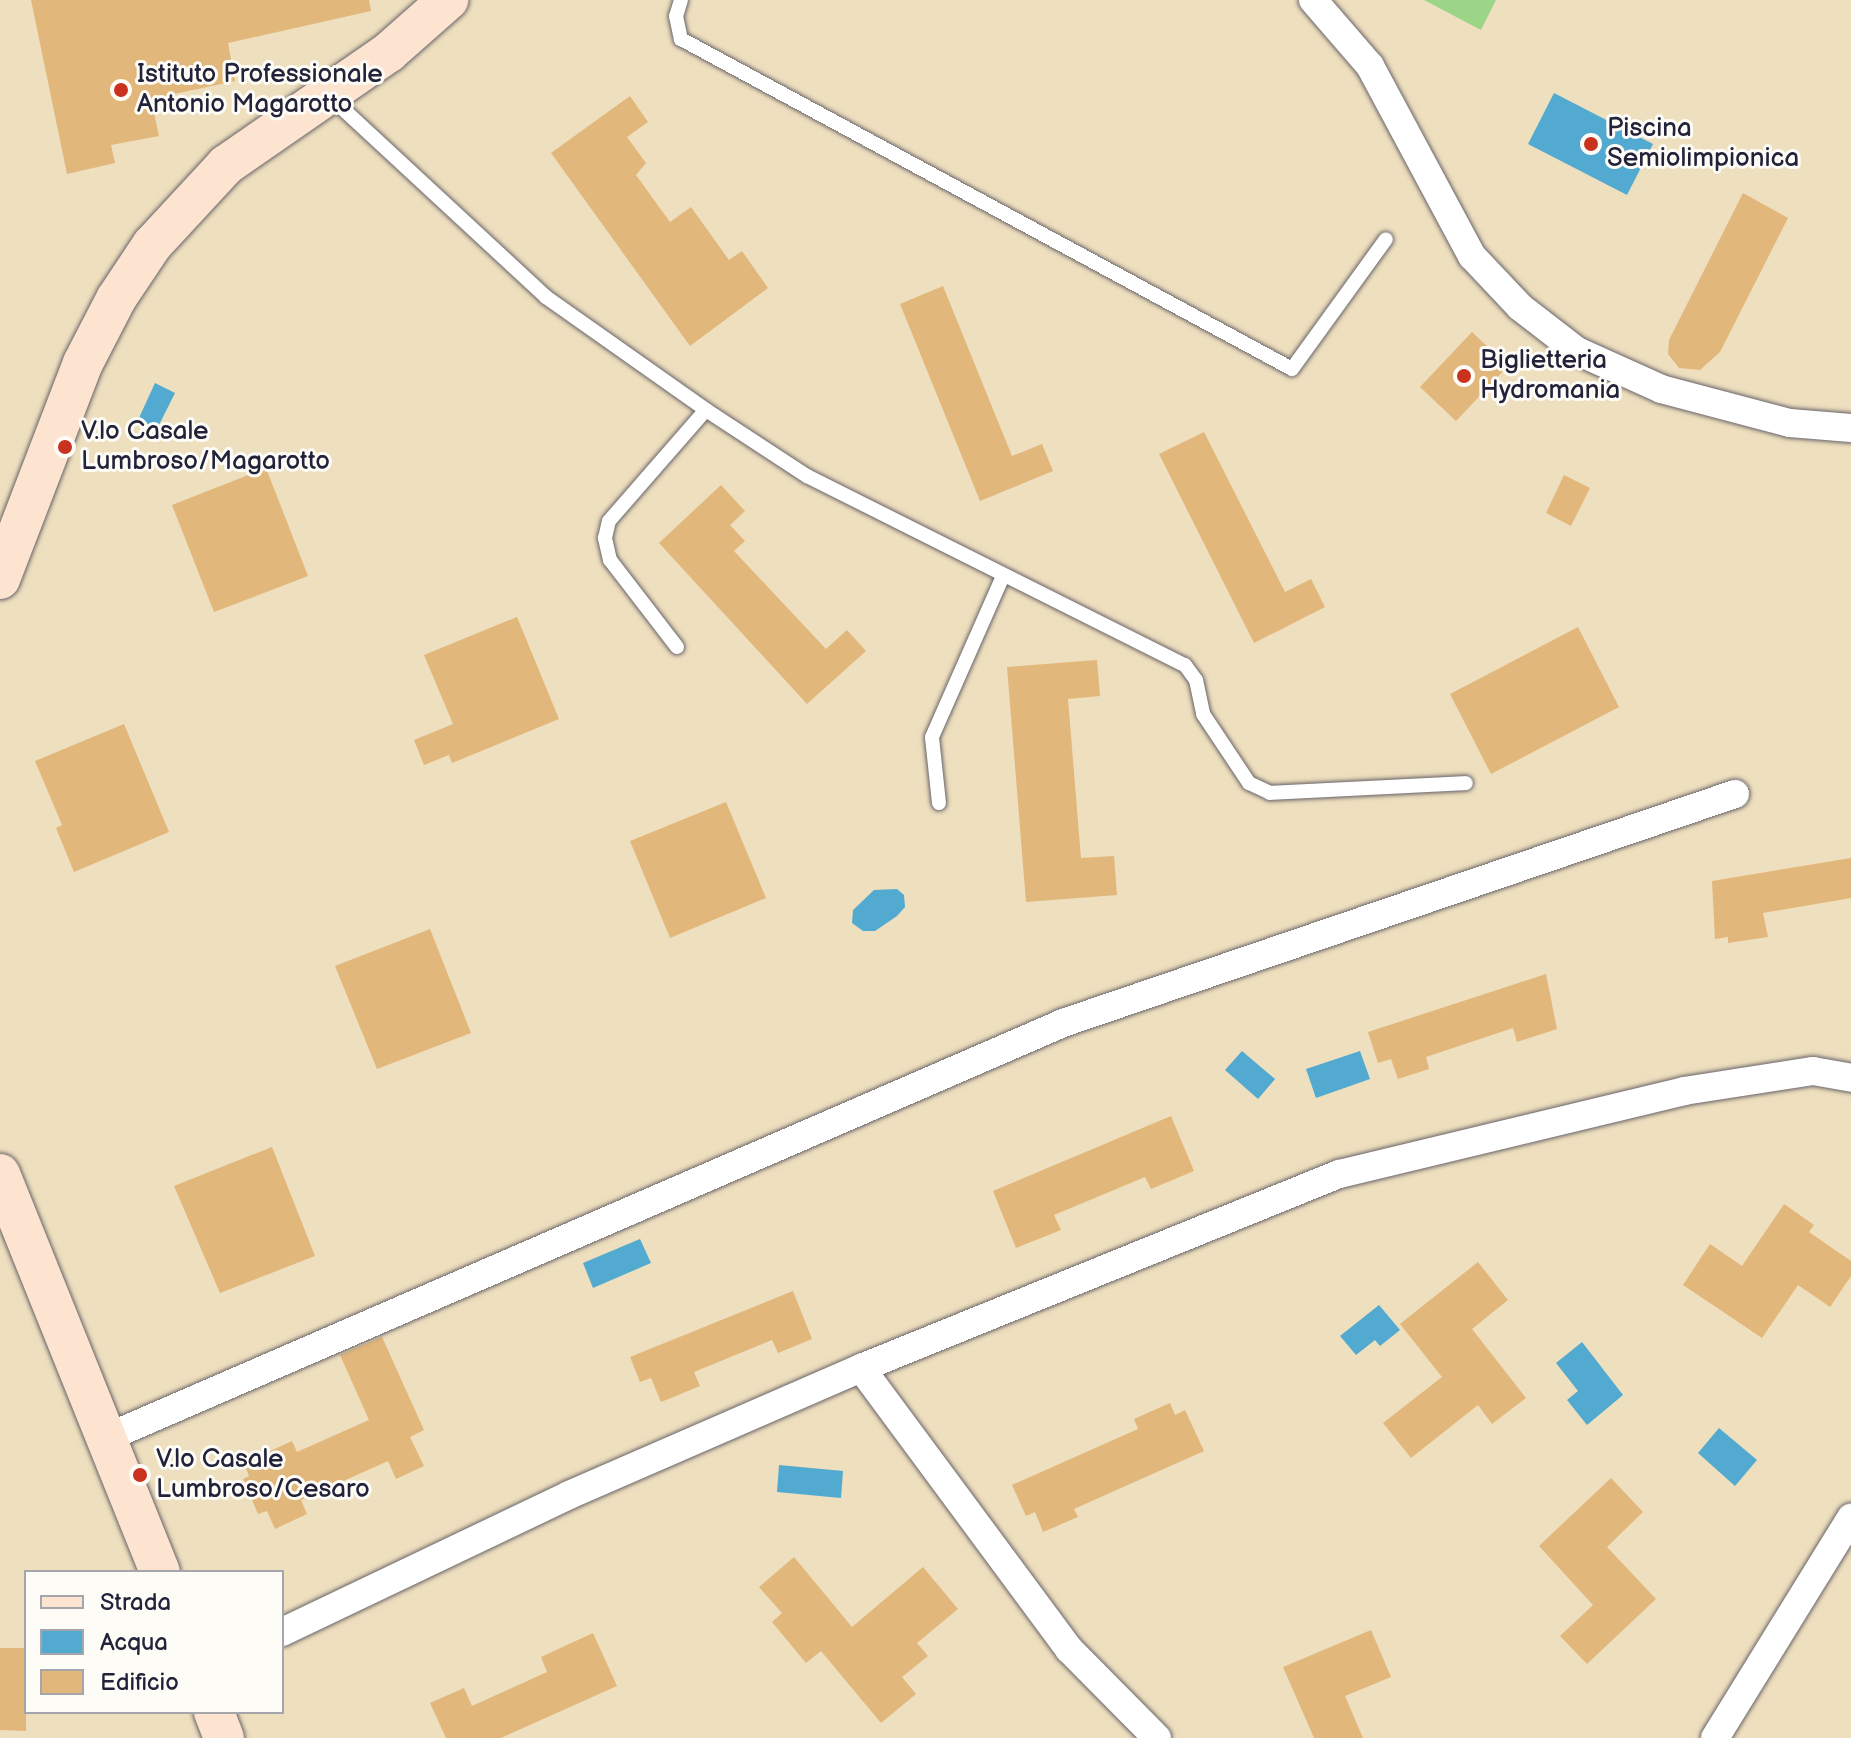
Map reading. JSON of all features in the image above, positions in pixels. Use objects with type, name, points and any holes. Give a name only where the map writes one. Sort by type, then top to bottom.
[{"type":"street","points":[[0,579],[74,382],[130,276],[213,177],[325,93],[404,40],[448,0]]},
{"type":"street","points":[[1313,0],[1370,66],[1472,256],[1520,307],[1577,351],[1661,389],[1790,423],[1851,428]]},
{"type":"street","points":[[106,1438],[1063,1023],[1735,794]]},
{"type":"street","points":[[284,1631],[569,1495],[861,1368],[1309,1185],[1393,1157],[1684,1091],[1813,1071],[1851,1078]]},
{"type":"street","points":[[0,1174],[159,1570]]},
{"type":"street","points":[[861,1368],[1069,1649],[1157,1738]]},
{"type":"street","points":[[1715,1738],[1851,1518]]},
{"type":"street","points":[[215,1714],[224,1738]]},
{"type":"lane","points":[[681,0],[676,16],[681,39],[1292,369],[1386,239]]},
{"type":"lane","points":[[325,93],[546,297],[706,410],[807,476],[1185,665],[1196,680],[1210,726],[1249,783],[1270,793],[1466,783]]},
{"type":"lane","points":[[677,647],[610,560],[605,538],[609,521],[706,410]]},
{"type":"lane","points":[[939,803],[932,737],[1003,576]]},
{"type":"green space","points":[[1424,0],[1496,0],[1481,30]]},
{"type":"water","name":"Piscina Semiolimpionica","points":[[1554,93],[1653,144],[1627,195],[1528,144]]},
{"type":"water","points":[[155,383],[175,393],[157,429],[138,420]]},
{"type":"water","points":[[897,889],[904,895],[905,907],[897,916],[875,931],[863,931],[852,923],[853,910],[874,890]]},
{"type":"water","points":[[1242,1051],[1275,1079],[1258,1099],[1225,1070]]},
{"type":"water","points":[[1360,1051],[1370,1079],[1316,1098],[1306,1069]]},
{"type":"water","points":[[640,1239],[651,1263],[593,1288],[583,1263]]},
{"type":"water","points":[[1379,1305],[1400,1330],[1380,1346],[1375,1340],[1356,1355],[1340,1336]]},
{"type":"water","points":[[1582,1342],[1623,1395],[1587,1425],[1567,1400],[1578,1391],[1556,1363]]},
{"type":"water","points":[[1719,1428],[1757,1460],[1735,1486],[1698,1453]]},
{"type":"water","points":[[779,1465],[843,1471],[841,1498],[777,1492]]},
{"type":"building","name":"Istituto Professionale Antonio Magarotto","points":[[31,0],[369,0],[371,11],[228,43],[235,81],[151,99],[159,136],[111,145],[115,163],[67,174]]},
{"type":"building","points":[[630,96],[648,122],[627,137],[646,163],[636,175],[670,222],[691,207],[729,260],[742,251],[768,288],[690,346],[551,153]]},
{"type":"building","points":[[1743,193],[1788,218],[1720,352],[1700,370],[1679,368],[1668,354],[1669,340]]},
{"type":"building","points":[[943,286],[1012,456],[1042,444],[1053,471],[980,501],[900,304]]},
{"type":"building","name":"Biglietteria Hydromania","points":[[1472,332],[1508,366],[1456,421],[1420,387]]},
{"type":"building","points":[[1204,432],[1285,592],[1311,579],[1325,607],[1254,643],[1159,454]]},
{"type":"building","points":[[266,468],[308,576],[214,612],[172,505]]},
{"type":"building","points":[[1564,475],[1590,488],[1571,526],[1546,513]]},
{"type":"building","points":[[721,485],[745,511],[730,525],[745,541],[734,551],[826,649],[847,630],[866,651],[807,704],[659,543]]},
{"type":"building","points":[[517,617],[559,719],[452,763],[449,755],[424,765],[414,740],[453,724],[424,655]]},
{"type":"building","points":[[1578,627],[1619,707],[1491,774],[1450,694]]},
{"type":"building","points":[[1097,660],[1100,696],[1068,699],[1081,858],[1114,856],[1117,895],[1026,902],[1007,667]]},
{"type":"building","points":[[124,724],[169,832],[74,872],[56,828],[62,825],[35,761]]},
{"type":"building","points":[[726,802],[766,898],[670,938],[630,841]]},
{"type":"building","points":[[1851,858],[1851,898],[1763,913],[1768,937],[1728,943],[1728,937],[1715,939],[1712,881]]},
{"type":"building","points":[[430,929],[471,1033],[377,1069],[335,966]]},
{"type":"building","points":[[1546,974],[1557,1029],[1517,1042],[1513,1028],[1426,1057],[1429,1069],[1398,1079],[1391,1059],[1378,1063],[1368,1032]]},
{"type":"building","points":[[1171,1116],[1194,1171],[1151,1189],[1145,1177],[1054,1215],[1061,1230],[1016,1248],[993,1191]]},
{"type":"building","points":[[272,1147],[315,1256],[220,1293],[174,1186]]},
{"type":"building","points":[[1784,1204],[1814,1225],[1809,1232],[1851,1261],[1851,1276],[1830,1307],[1798,1285],[1762,1338],[1683,1285],[1710,1244],[1742,1266]]},
{"type":"building","points":[[1478,1262],[1508,1300],[1472,1329],[1526,1398],[1492,1424],[1478,1405],[1411,1458],[1383,1423],[1442,1377],[1400,1324]]},
{"type":"building","points":[[793,1291],[812,1339],[778,1353],[772,1340],[694,1372],[700,1386],[661,1402],[651,1378],[640,1382],[630,1357]]},
{"type":"building","points":[[382,1337],[424,1430],[410,1437],[424,1466],[396,1479],[388,1461],[301,1500],[307,1514],[275,1529],[267,1511],[258,1514],[243,1479],[249,1476],[244,1463],[292,1441],[297,1452],[369,1420],[340,1355]]},
{"type":"building","points":[[1170,1403],[1175,1415],[1185,1410],[1204,1451],[1074,1509],[1078,1517],[1043,1532],[1035,1512],[1026,1516],[1012,1485],[1138,1429],[1134,1419]]},
{"type":"building","points":[[1611,1478],[1643,1512],[1607,1547],[1656,1599],[1587,1664],[1560,1636],[1593,1605],[1539,1546]]},
{"type":"building","points":[[794,1557],[852,1627],[923,1567],[958,1609],[917,1643],[928,1656],[902,1677],[916,1694],[881,1723],[821,1651],[806,1663],[772,1622],[782,1613],[759,1587]]},
{"type":"building","points":[[1371,1630],[1391,1677],[1345,1696],[1363,1738],[1314,1738],[1283,1667]]},
{"type":"building","points":[[593,1633],[617,1686],[501,1738],[446,1738],[430,1703],[464,1688],[472,1706],[547,1672],[541,1657]]},
{"type":"building","points":[[0,1648],[24,1648],[26,1731],[0,1730]]},
{"type":"place","name":"Istituto Professionale Antonio Magarotto","points":[[121,90]]},
{"type":"place","name":"Piscina Semiolimpionica","points":[[1591,144]]},
{"type":"place","name":"Biglietteria Hydromania","points":[[1464,376]]},
{"type":"place","name":"V.lo Casale Lumbroso/Magarotto","points":[[65,447]]},
{"type":"place","name":"V.lo Casale Lumbroso/Cesaro","points":[[140,1475]]}]
